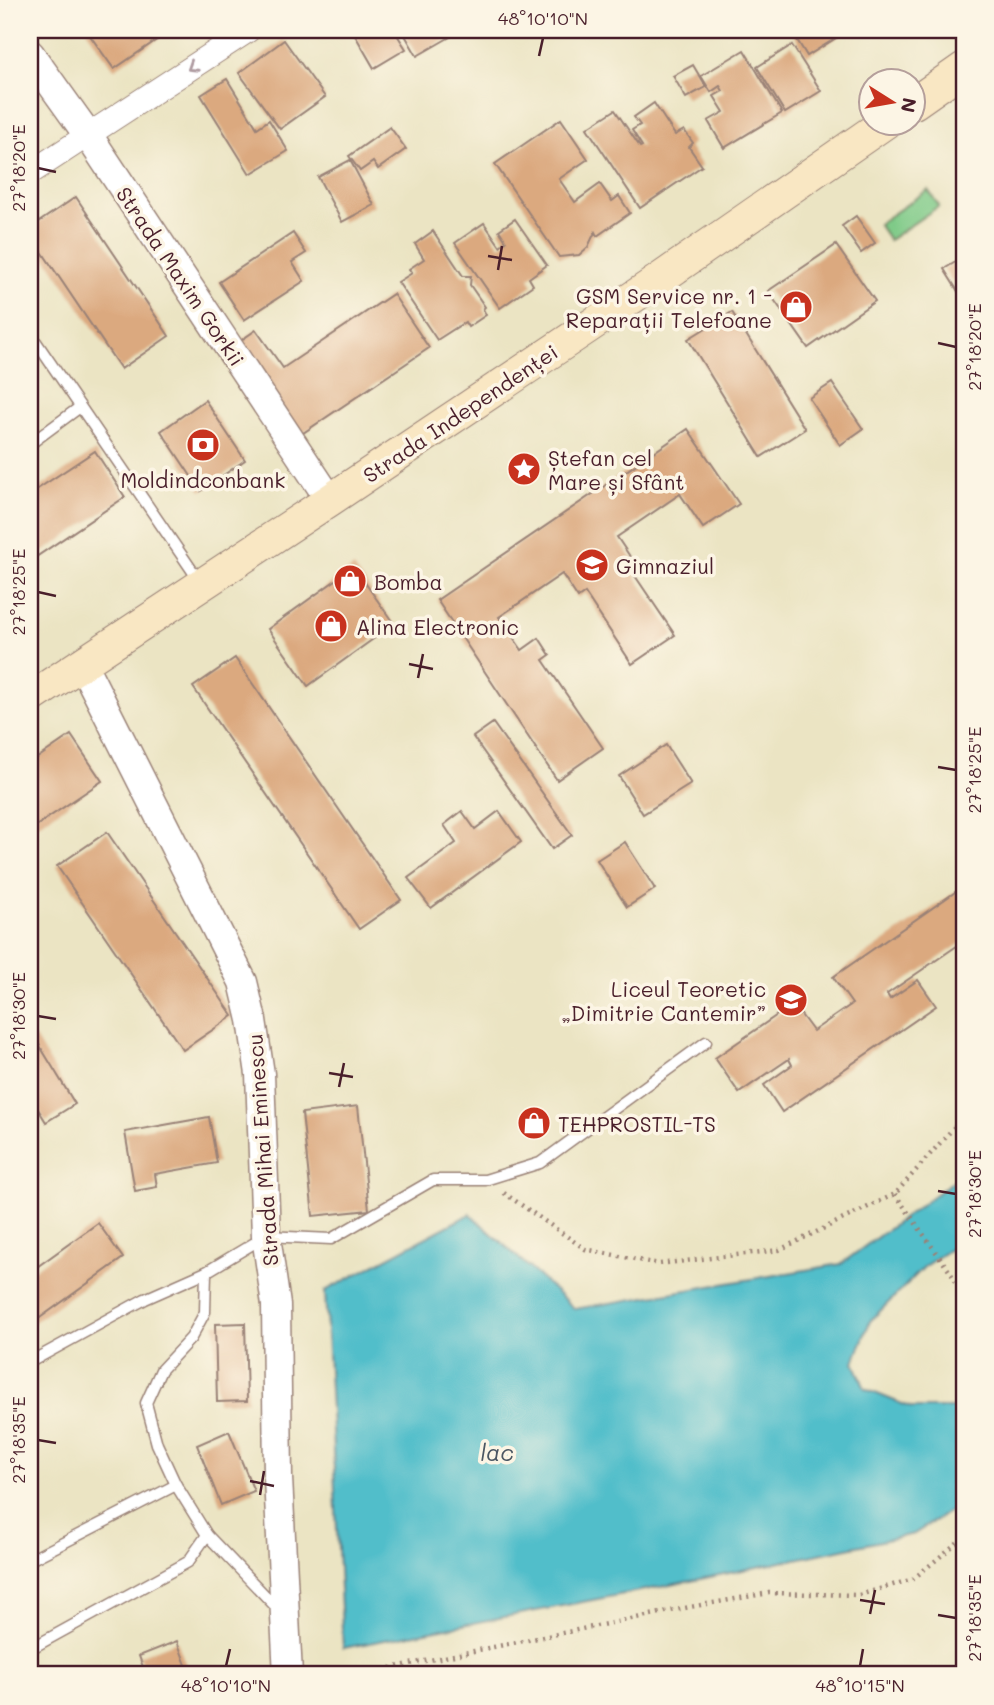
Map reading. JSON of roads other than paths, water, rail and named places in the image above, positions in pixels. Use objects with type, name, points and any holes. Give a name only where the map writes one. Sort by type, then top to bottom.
[{"type":"main road","points":[[928,93],[964,68]]},
{"type":"main road","name":"Strada Independenței","points":[[30,698],[651,285],[866,136]]},
{"type":"street","points":[[30,173],[249,30]]},
{"type":"street","name":"Strada Maxim Gorkii","points":[[30,54],[88,135],[330,500]]},
{"type":"street","name":"Strada Mihai Eminescu","points":[[82,663],[243,982],[252,1020],[260,1074],[267,1236],[276,1305],[278,1478],[288,1675]]},
{"type":"lane","points":[[30,333],[201,585]]},
{"type":"lane","points":[[30,444],[80,407]]},
{"type":"lane","points":[[30,1363],[145,1299],[206,1272],[267,1236],[331,1239],[433,1180],[485,1180],[540,1163],[706,1042]]},
{"type":"lane","points":[[206,1272],[205,1312],[191,1338],[160,1370],[146,1403],[157,1444],[176,1485],[207,1535],[285,1617]]},
{"type":"lane","points":[[30,1560],[176,1485]]},
{"type":"lane","points":[[30,1649],[188,1562],[207,1535]]},
{"type":"water","name":"lac","points":[[964,1173],[964,1240],[926,1265],[870,1321],[854,1362],[865,1389],[912,1408],[964,1408],[964,1502],[914,1534],[686,1582],[343,1648],[325,1291],[470,1214],[575,1309],[841,1264]]},
{"type":"place","name":"GSM Service nr. 1 - Reparații Telefoane","points":[[796,307]]},
{"type":"place","name":"Moldindconbank","points":[[203,445]]},
{"type":"place","name":"Ștefan cel Mare și Sfânt","points":[[524,469]]},
{"type":"place","name":"Gimnaziul","points":[[592,565]]},
{"type":"place","name":"Bomba","points":[[350,581]]},
{"type":"place","name":"Alina Electronic","points":[[331,626]]},
{"type":"place","name":"Liceul Teoretic „Dimitrie Cantemir”","points":[[791,1000]]},
{"type":"place","name":"TEHPROSTIL-TS","points":[[534,1123]]}]
